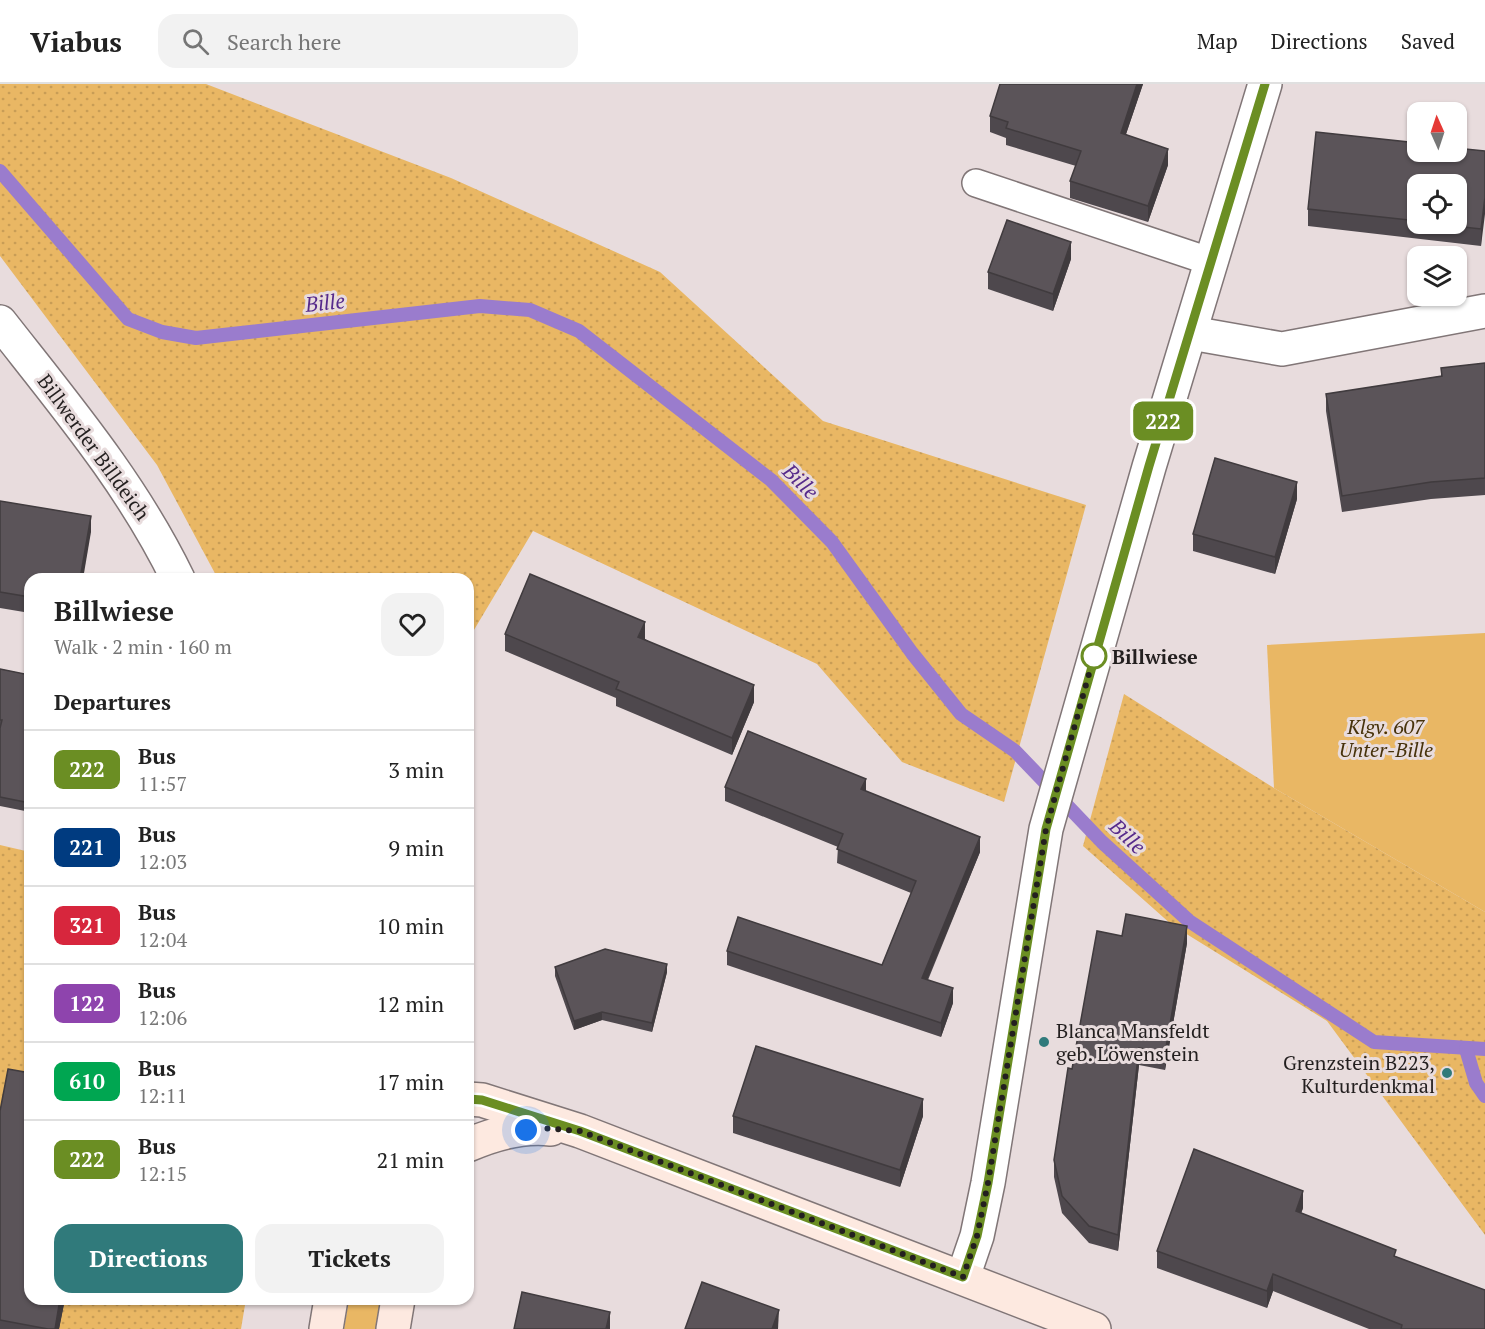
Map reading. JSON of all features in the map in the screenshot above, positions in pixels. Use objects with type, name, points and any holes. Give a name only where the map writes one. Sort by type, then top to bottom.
[{"type":"main road","points":[[474,1099],[580,1131],[1094,1329]]},
{"type":"main road","points":[[474,1143],[521,1130],[542,1128],[580,1131]]},
{"type":"main road","points":[[326,1329],[330,1305]]},
{"type":"main road","points":[[393,1329],[397,1305]]},
{"type":"street","points":[[963,1277],[977,1236],[988,1183],[1046,829],[1149,466],[1265,84]]},
{"type":"street","points":[[1191,333],[1282,349],[1485,311]]},
{"type":"street","name":"Billwerder Billdeich","points":[[0,322],[121,477],[155,531],[175,573]]},
{"type":"lane","points":[[976,183],[1212,262]]},
{"type":"green space","points":[[0,84],[206,84],[451,178],[660,272],[823,421],[1086,505],[1004,802],[902,762],[817,664],[533,531],[474,630],[474,573],[215,573],[157,465],[0,256]]},
{"type":"green space","name":"Klgv. 607 Unter-Bille","points":[[1485,633],[1485,912],[1274,788],[1267,645]]},
{"type":"green space","points":[[1124,694],[1274,788],[1485,912],[1485,1235],[1327,1021],[1172,925],[1083,846]]},
{"type":"green space","points":[[0,845],[24,851],[24,1305],[245,1305],[241,1329],[0,1329]]},
{"type":"green space","points":[[348,1305],[384,1305],[380,1329],[344,1329]]},
{"type":"building","points":[[1000,84],[1137,84],[1121,133],[1168,149],[1148,206],[1070,181],[1081,151],[1006,128],[1008,122],[990,116]]},
{"type":"building","points":[[1316,132],[1407,142],[1407,162],[1467,162],[1467,149],[1485,151],[1485,197],[1481,229],[1467,227],[1467,174],[1407,174],[1407,220],[1308,209]]},
{"type":"building","points":[[1007,220],[1071,242],[1053,294],[988,272]]},
{"type":"building","points":[[1485,363],[1485,478],[1431,482],[1342,496],[1326,394],[1442,376],[1441,368]]},
{"type":"building","points":[[1215,458],[1297,482],[1275,557],[1193,534]]},
{"type":"building","points":[[0,501],[91,516],[81,573],[24,573],[24,596],[0,592]]},
{"type":"building","points":[[530,574],[645,622],[638,637],[754,685],[732,738],[616,689],[619,682],[505,634]]},
{"type":"building","points":[[0,669],[24,674],[24,802],[0,797],[2,720],[0,720]]},
{"type":"building","points":[[748,731],[866,779],[861,789],[980,837],[922,978],[953,988],[941,1023],[727,951],[738,917],[882,965],[916,881],[837,849],[843,834],[725,787]]},
{"type":"building","points":[[1126,914],[1187,926],[1165,1053],[1139,1048],[1118,1235],[1089,1226],[1062,1196],[1054,1160],[1068,1068],[1072,1069],[1097,931],[1122,936]]},
{"type":"building","points":[[605,949],[667,964],[652,1023],[602,1012],[574,1021],[555,967]]},
{"type":"building","points":[[756,1046],[923,1099],[900,1170],[733,1116]]},
{"type":"building","points":[[8,1069],[24,1072],[24,1305],[59,1305],[55,1329],[0,1320],[0,1111]]},
{"type":"building","points":[[1194,1149],[1303,1191],[1296,1211],[1396,1250],[1394,1256],[1485,1290],[1485,1329],[1401,1329],[1402,1325],[1273,1274],[1267,1291],[1157,1251]]},
{"type":"building","points":[[702,1282],[779,1310],[772,1329],[685,1329]]},
{"type":"building","points":[[522,1292],[610,1312],[606,1329],[514,1329]]},
{"type":"waterway","name":"Bille","points":[[0,171],[128,319],[162,332],[196,338],[480,306],[530,310],[579,331],[771,480],[832,542],[912,653],[961,714],[1015,751],[1102,842],[1189,921],[1374,1042],[1485,1049]]},
{"type":"waterway","points":[[1466,1049],[1476,1083],[1485,1096]]},
{"type":"bus line","name":"222","points":[[474,1099],[580,1131],[963,1277],[977,1236],[988,1183],[1046,829],[1149,466],[1265,84]]},
{"type":"place","name":"Billwiese","points":[[1094,656]]},
{"type":"place","name":"Blanca Mansfeldt geb. Löwenstein","points":[[1044,1042]]},
{"type":"place","name":"Grenzstein B223, Kulturdenkmal","points":[[1447,1073]]},
{"type":"route","points":[[526,1130],[542,1128],[580,1131],[963,1277],[977,1236],[988,1183],[1046,829],[1094,656]]}]
